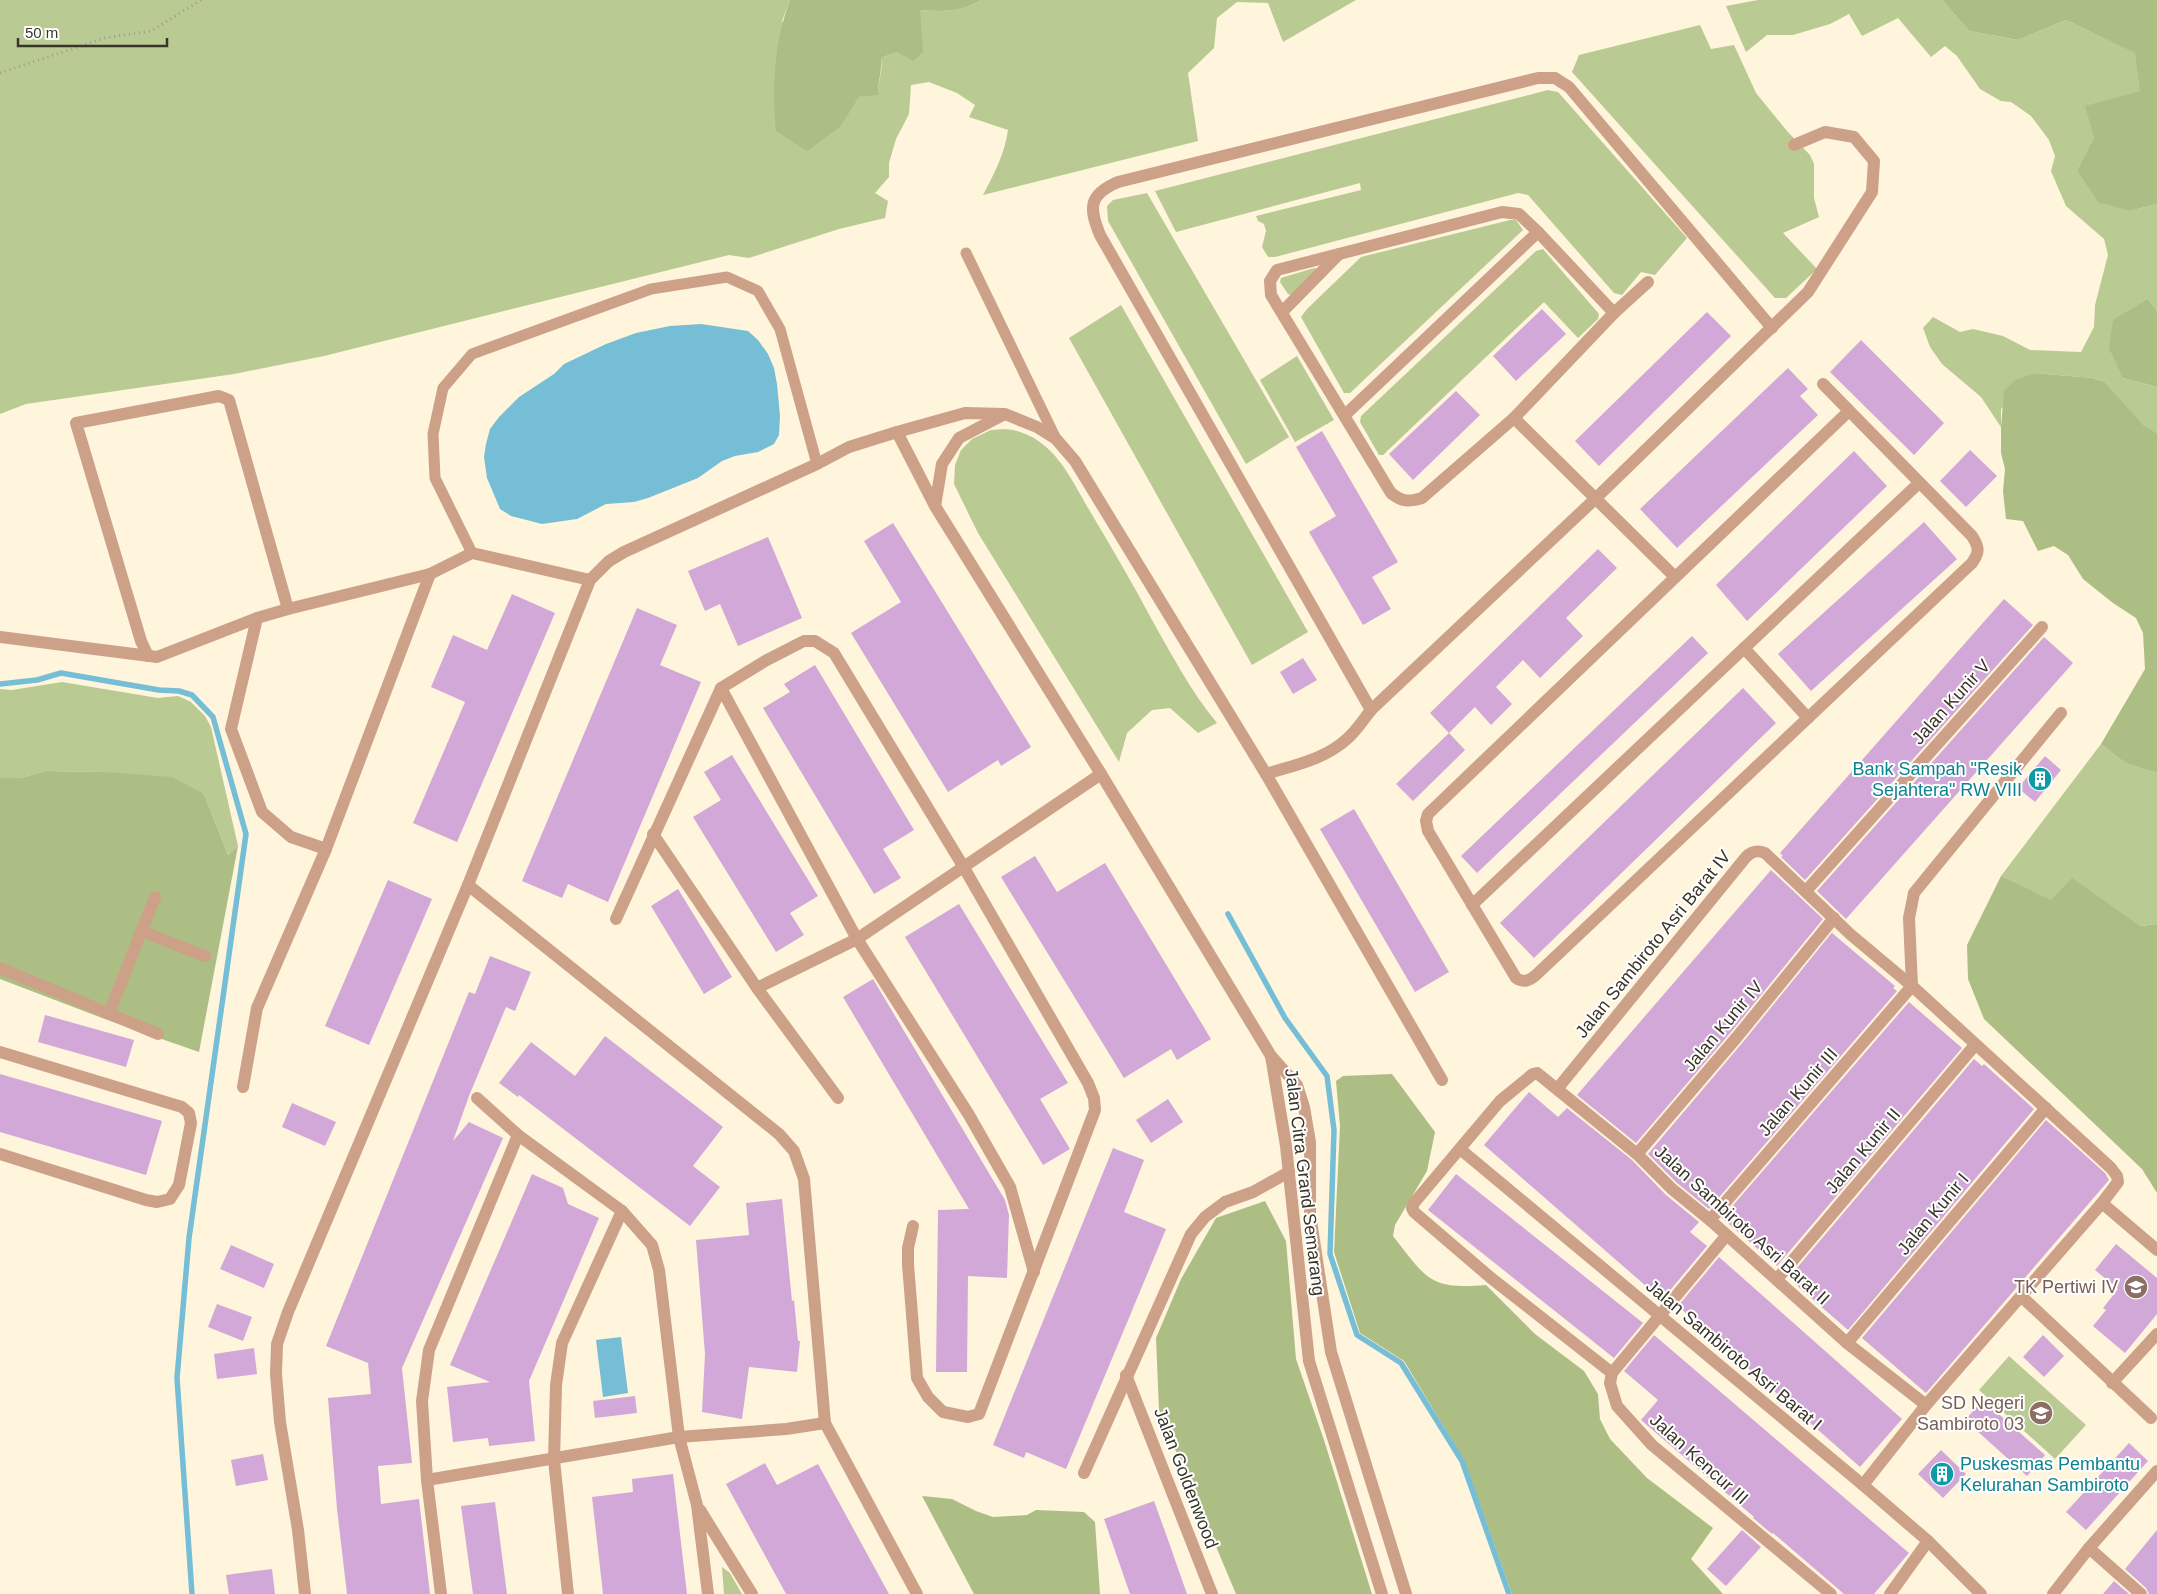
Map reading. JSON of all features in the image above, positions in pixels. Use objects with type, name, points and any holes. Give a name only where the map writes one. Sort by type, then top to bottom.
[{"type":"street","points":[[1371,710],[1100,235],[1092,216],[1094,200],[1104,188],[1118,182],[1529,81],[1555,78],[1569,87],[1772,328]]},
{"type":"street","points":[[1266,774],[1317,758],[1334,749],[1349,737],[1371,710],[1595,499],[1808,292],[1872,192],[1874,161],[1854,137],[1825,132],[1794,145]]},
{"type":"street","points":[[1614,313],[1519,214],[1502,212],[1277,270],[1270,281],[1271,295],[1391,493],[1399,500],[1411,502],[1422,498],[1514,418],[1614,313],[1648,282]]},
{"type":"street","points":[[1345,415],[1538,232]]},
{"type":"street","points":[[1282,312],[1339,254]]},
{"type":"street","points":[[1823,384],[1972,536],[1978,546],[1978,554],[1972,563],[1529,980],[1522,982],[1516,978],[1428,831],[1426,821],[1428,814],[1849,411]]},
{"type":"street","points":[[148,656],[141,641],[76,423],[219,396],[229,400],[288,609]]},
{"type":"street","points":[[306,1594],[280,1422],[276,1374],[277,1344],[288,1312],[468,884],[590,580],[609,562],[624,552],[817,464],[849,447],[965,413],[1005,414],[1037,427],[1056,439],[1076,461],[1266,774],[1442,1080]]},
{"type":"street","points":[[935,506],[942,464],[959,438],[1005,414]]},
{"type":"street","points":[[1514,418],[1675,577]]},
{"type":"street","points":[[897,432],[935,506],[1101,774],[1271,1056]]},
{"type":"street","points":[[1472,904],[1919,483]]},
{"type":"street","points":[[0,637],[157,657],[257,618],[430,574],[472,553],[590,580]]},
{"type":"street","points":[[243,1087],[257,1008],[326,849],[430,574]]},
{"type":"street","points":[[257,618],[231,729],[262,812],[291,837],[326,849]]},
{"type":"street","name":"Jalan Kunir V","points":[[1806,891],[2042,627]]},
{"type":"street","points":[[616,919],[721,688],[765,661],[804,641],[815,641],[834,653],[963,866],[1088,1083],[1094,1098],[1095,1110],[979,1414],[968,1417],[943,1412],[928,1397],[917,1378],[908,1264],[908,1248],[913,1226]]},
{"type":"street","points":[[1744,648],[1808,718]]},
{"type":"street","points":[[721,688],[857,939],[970,1115],[1010,1187],[1034,1272]]},
{"type":"street","points":[[1912,986],[1909,918],[1914,893],[2061,713]]},
{"type":"street","points":[[757,988],[857,939],[1101,774]]},
{"type":"street","points":[[653,834],[757,988],[838,1098]]},
{"type":"street","name":"Jalan Sambiroto Asri Barat IV","points":[[1558,1088],[1750,854],[1755,851],[1765,853],[1834,918],[1912,986],[2111,1168],[2117,1176],[2118,1182],[2102,1203]]},
{"type":"street","points":[[468,884],[779,1134],[794,1150],[804,1179],[825,1424],[917,1594]]},
{"type":"street","points":[[109,1013],[155,896]]},
{"type":"street","name":"Jalan Kunir IV","points":[[1637,1154],[1737,1037],[1834,918]]},
{"type":"street","points":[[141,931],[205,956]]},
{"type":"street","points":[[0,968],[158,1034]]},
{"type":"street","name":"Jalan Kunir III","points":[[1710,1220],[1912,986]]},
{"type":"street","name":"Jalan Kunir II","points":[[1777,1279],[1975,1045]]},
{"type":"street","points":[[0,1052],[182,1107],[189,1113],[191,1123],[179,1185],[170,1199],[157,1202],[0,1154]]},
{"type":"street","name":"Jalan Citra Grand Semarang","points":[[1271,1056],[1282,1117],[1289,1172],[1309,1362],[1382,1594]]},
{"type":"street","name":"Jalan Citra Grand Semarang","points":[[1271,1056],[1297,1085],[1304,1107],[1310,1142],[1310,1214],[1331,1352],[1406,1594]]},
{"type":"street","name":"Jalan Sambiroto Asri Barat II","points":[[1460,1148],[1500,1101],[1537,1073],[1558,1088],[1637,1154],[1672,1189],[1710,1220],[1847,1343],[1926,1405]]},
{"type":"street","points":[[477,1098],[518,1135],[622,1211],[652,1244],[659,1270],[679,1437],[698,1506],[708,1594]]},
{"type":"street","name":"Jalan Kunir I","points":[[1847,1343],[2046,1108]]},
{"type":"street","points":[[441,1594],[427,1480],[422,1401],[428,1350],[518,1135]]},
{"type":"street","points":[[1460,1148],[1414,1203],[1412,1210],[1491,1278],[1612,1373],[1726,1236]]},
{"type":"street","name":"Jalan Sambiroto Asri Barat I","points":[[1460,1148],[1659,1317],[1863,1485],[1928,1541],[1981,1594]]},
{"type":"street","points":[[1084,1473],[1126,1374],[1190,1234],[1205,1217],[1225,1202],[1253,1192],[1289,1172]]},
{"type":"street","points":[[1863,1485],[1926,1405],[2102,1203],[2157,1250]]},
{"type":"street","points":[[568,1594],[554,1460],[556,1385],[562,1344],[622,1211]]},
{"type":"street","points":[[1294,1216],[1310,1214]]},
{"type":"street","points":[[2021,1296],[2151,1418]]},
{"type":"street","points":[[2112,1383],[2157,1334]]},
{"type":"street","name":"Jalan Kencur III","points":[[1612,1373],[1610,1383],[1617,1406],[1652,1445],[1831,1594]]},
{"type":"street","name":"Jalan Goldenwood","points":[[1126,1374],[1212,1594]]},
{"type":"street","points":[[427,1480],[554,1460],[679,1437],[786,1429],[825,1424]]},
{"type":"street","points":[[2053,1594],[2089,1548],[2157,1471]]},
{"type":"street","points":[[698,1506],[752,1594]]},
{"type":"street","points":[[1890,1594],[1928,1541]]},
{"type":"street","points":[[2089,1548],[2141,1594]]},
{"type":"lane","points":[[966,253],[1056,439]]},
{"type":"lane","points":[[472,553],[435,478],[433,434],[443,388],[472,354],[651,289],[727,277],[758,291],[780,329],[817,464]]},
{"type":"path","points":[[0,72],[105,38],[151,31],[201,0]]},
{"type":"green space","points":[[0,0],[790,0],[782,21],[851,108],[859,97],[878,94],[881,58],[897,52],[920,10],[959,9],[981,0],[1356,0],[1283,42],[1268,3],[1237,2],[1217,18],[1214,48],[1188,73],[1198,141],[983,195],[1002,155],[1008,130],[969,117],[975,105],[957,93],[929,82],[911,85],[909,114],[896,139],[889,163],[889,177],[875,193],[888,201],[885,218],[839,229],[749,258],[729,255],[324,356],[234,374],[26,404],[0,414]]},
{"type":"green space","points":[[790,0],[981,0],[959,9],[920,10],[923,52],[913,61],[897,52],[881,58],[878,95],[859,97],[840,127],[807,151],[776,131],[774,81],[777,48]]},
{"type":"green space","points":[[1758,0],[1942,0],[1969,31],[2018,40],[2066,20],[2136,53],[2141,91],[2094,137],[2077,170],[2130,211],[2157,204],[2157,311],[2148,299],[2123,378],[2157,387],[2157,433],[2144,427],[2105,382],[2093,378],[2035,373],[2001,409],[2001,427],[1981,397],[1942,364],[1930,347],[1923,328],[1933,317],[1960,332],[1973,329],[2003,336],[2030,350],[2081,352],[2094,327],[2095,305],[2108,255],[2104,239],[2066,206],[2051,171],[2055,156],[2049,140],[2031,116],[2011,102],[2001,101],[1980,89],[1957,56],[1945,46],[1931,57],[1898,18],[1862,36],[1849,14],[1830,24],[1793,35],[1767,35],[1746,52],[1726,6]]},
{"type":"green space","points":[[1942,0],[2157,0],[2157,204],[2130,211],[2098,202],[2077,170],[2094,137],[2085,106],[2140,91],[2135,53],[2066,20],[2018,40],[1969,31]]},
{"type":"green space","points":[[1700,25],[1711,49],[1734,45],[1756,93],[1787,131],[1810,155],[1814,164],[1814,198],[1819,217],[1783,233],[1817,269],[1786,298],[1775,298],[1572,72],[1579,55]]},
{"type":"green space","points":[[1548,90],[1558,92],[1687,238],[1655,275],[1641,272],[1622,295],[1614,293],[1528,195],[1518,193],[1275,257],[1268,257],[1262,247],[1266,231],[1264,224],[1258,221],[1256,216],[1361,190],[1360,183],[1176,232],[1155,191]]},
{"type":"green space","points":[[1147,193],[1289,437],[1246,464],[1108,221],[1107,206],[1113,200]]},
{"type":"green space","points":[[1516,220],[1523,230],[1350,393],[1344,393],[1301,317],[1307,309],[1361,257]]},
{"type":"green space","points":[[1543,249],[1599,314],[1598,319],[1578,338],[1544,302],[1383,455],[1379,455],[1360,422],[1361,416],[1536,251]]},
{"type":"green space","points":[[1314,268],[1317,269],[1291,295],[1288,294],[1280,282],[1281,278]]},
{"type":"green space","points":[[2148,299],[2157,311],[2157,387],[2123,378],[2109,348],[2113,320]]},
{"type":"green space","points":[[1121,305],[1308,632],[1252,665],[1069,338]]},
{"type":"green space","points":[[1297,356],[1334,420],[1295,442],[1260,380]]},
{"type":"green space","points":[[2035,373],[2093,378],[2105,382],[2144,426],[2157,433],[2157,773],[2125,763],[2101,744],[2145,669],[2143,633],[2136,618],[2113,603],[2083,579],[2068,555],[2054,546],[2038,551],[2023,521],[2006,519],[2003,491],[2005,469],[2001,453],[2004,391],[2015,380]]},
{"type":"green space","points":[[1005,429],[1022,432],[1037,440],[1059,461],[1122,566],[1182,673],[1217,723],[1198,733],[1170,708],[1152,710],[1127,733],[1119,762],[978,533],[954,484],[955,465],[961,450],[972,439],[991,430]]},
{"type":"green space","points":[[62,682],[158,698],[178,696],[191,702],[205,716],[211,727],[238,846],[228,855],[204,794],[106,772],[46,771],[20,778],[0,778],[0,689],[12,690]]},
{"type":"green space","points":[[2101,744],[2125,763],[2157,773],[2157,924],[2140,926],[2051,901],[2001,876]]},
{"type":"green space","points":[[46,771],[106,772],[172,777],[204,794],[228,855],[238,846],[199,1052],[110,1021],[0,979],[0,778],[20,778]]},
{"type":"green space","points":[[2001,876],[2051,900],[2072,878],[2140,926],[2157,924],[2157,1193],[2142,1169],[1984,1019],[1968,979],[1967,945]]},
{"type":"green space","points":[[1392,1074],[1435,1132],[1427,1171],[1395,1225],[1393,1236],[1413,1262],[1430,1278],[1440,1283],[1452,1285],[1486,1285],[1535,1334],[1584,1371],[1598,1394],[1600,1419],[1610,1439],[1647,1478],[1713,1528],[1691,1559],[1723,1594],[1512,1594],[1464,1460],[1404,1361],[1360,1333],[1334,1252],[1340,1126],[1336,1081],[1343,1076]]},
{"type":"green space","points":[[1265,1201],[1286,1241],[1296,1359],[1324,1440],[1372,1594],[1236,1594],[1159,1411],[1156,1338],[1181,1279],[1216,1218]]},
{"type":"green space","points":[[2009,1356],[2086,1425],[2055,1459],[1979,1390]]},
{"type":"green space","points":[[922,1496],[952,1499],[993,1517],[1027,1515],[1036,1510],[1084,1512],[1095,1522],[1100,1594],[974,1594]]},
{"type":"green space","points":[[722,1567],[730,1573],[742,1594],[724,1594]]},
{"type":"water","points":[[701,324],[748,331],[758,340],[768,354],[774,368],[780,416],[779,435],[774,444],[758,452],[735,456],[722,461],[698,478],[648,498],[634,502],[606,504],[577,519],[542,524],[511,516],[500,509],[487,478],[484,457],[486,444],[490,429],[519,397],[554,374],[564,364],[606,344],[636,333],[670,326]]},
{"type":"water","points":[[621,1337],[628,1393],[603,1397],[596,1340]]},
{"type":"building","points":[[1542,309],[1566,334],[1516,381],[1493,356]]},
{"type":"building","points":[[1707,312],[1731,336],[1599,466],[1575,441]]},
{"type":"building","points":[[1861,340],[1944,423],[1914,455],[1830,372]]},
{"type":"building","points":[[1788,368],[1808,389],[1800,396],[1818,415],[1677,548],[1640,509]]},
{"type":"building","points":[[1456,391],[1480,415],[1413,480],[1389,454]]},
{"type":"building","points":[[1322,431],[1398,562],[1372,577],[1391,609],[1363,625],[1309,532],[1336,516],[1296,447]]},
{"type":"building","points":[[1970,450],[1997,476],[1966,507],[1940,481]]},
{"type":"building","points":[[1854,451],[1887,486],[1747,621],[1716,585]]},
{"type":"building","points":[[1924,522],[1957,559],[1811,691],[1778,654]]},
{"type":"building","points":[[893,523],[1031,747],[1001,766],[998,760],[948,792],[851,633],[901,602],[864,541]]},
{"type":"building","points":[[768,537],[802,618],[738,646],[720,604],[705,611],[688,571]]},
{"type":"building","points":[[1598,549],[1617,568],[1566,618],[1583,636],[1540,678],[1523,660],[1496,687],[1512,704],[1491,725],[1475,707],[1449,733],[1430,713]]},
{"type":"building","points":[[512,594],[555,613],[457,842],[413,823],[465,702],[431,687],[453,635],[487,650]]},
{"type":"building","points":[[2004,599],[2033,625],[1805,880],[1781,857],[1783,856],[1780,853]]},
{"type":"building","points":[[637,608],[677,625],[660,665],[701,682],[608,902],[568,884],[562,898],[522,881]]},
{"type":"building","points":[[1692,636],[1708,653],[1477,873],[1461,856]]},
{"type":"building","points":[[2044,637],[2073,663],[1846,919],[1817,891]]},
{"type":"building","points":[[1303,658],[1317,680],[1293,694],[1280,672]]},
{"type":"building","points":[[815,665],[914,830],[883,849],[901,878],[874,894],[763,708],[790,692],[784,684]]},
{"type":"building","points":[[1743,688],[1776,723],[1534,958],[1500,923]]},
{"type":"building","points":[[1449,733],[1465,750],[1413,801],[1396,784]]},
{"type":"building","points":[[732,755],[818,896],[790,913],[804,935],[776,952],[693,817],[721,800],[704,772]]},
{"type":"building","name":"Bank Sampah \"Resik Sejahtera\" RW VIII","points":[[2045,756],[2061,770],[2035,802],[2018,788]]},
{"type":"building","points":[[1354,809],[1449,972],[1415,992],[1320,829]]},
{"type":"building","points":[[1035,856],[1057,892],[1105,863],[1211,1039],[1177,1060],[1171,1049],[1124,1078],[1001,877]]},
{"type":"building","points":[[1771,870],[1823,919],[1731,1032],[1636,1143],[1577,1095]]},
{"type":"building","points":[[388,880],[432,899],[369,1045],[325,1026]]},
{"type":"building","points":[[678,889],[732,977],[704,994],[651,906]]},
{"type":"building","points":[[959,904],[1068,1083],[1040,1099],[1070,1149],[1043,1165],[905,937]]},
{"type":"building","points":[[1834,930],[1832,933],[1895,986],[1893,988],[1897,991],[1709,1209],[1677,1183],[1648,1154],[1743,1042]]},
{"type":"building","points":[[490,956],[531,972],[515,1011],[506,1007],[469,1096],[453,1141],[469,1122],[503,1138],[402,1368],[412,1463],[378,1466],[381,1504],[419,1499],[430,1594],[347,1594],[337,1509],[328,1398],[371,1394],[368,1363],[326,1346],[469,992],[475,994]]},
{"type":"building","points":[[873,979],[1005,1200],[1009,1215],[1007,1278],[968,1276],[967,1372],[936,1372],[938,1210],[969,1209],[843,997]]},
{"type":"building","points":[[1909,1002],[1962,1048],[1777,1266],[1722,1218]]},
{"type":"building","points":[[45,1015],[134,1040],[126,1067],[38,1042]]},
{"type":"building","points":[[605,1036],[723,1127],[693,1166],[720,1187],[690,1226],[519,1095],[518,1097],[499,1083],[531,1042],[575,1076]]},
{"type":"building","points":[[1974,1059],[1982,1066],[1984,1064],[2034,1109],[1848,1330],[1794,1283],[1796,1281],[1790,1276]]},
{"type":"building","points":[[0,1074],[162,1121],[146,1175],[0,1132]]},
{"type":"building","points":[[1529,1092],[1558,1117],[1567,1108],[1632,1160],[1666,1195],[1699,1222],[1690,1232],[1707,1246],[1662,1300],[1484,1145]]},
{"type":"building","points":[[1168,1099],[1183,1122],[1151,1143],[1136,1120]]},
{"type":"building","points":[[292,1103],[336,1122],[325,1146],[282,1127]]},
{"type":"building","points":[[2046,1120],[2105,1173],[2109,1180],[1926,1393],[1862,1338]]},
{"type":"building","points":[[1113,1148],[1144,1160],[1124,1212],[1166,1229],[1066,1469],[1026,1452],[1024,1458],[993,1445]]},
{"type":"building","points":[[532,1174],[563,1188],[568,1204],[599,1218],[529,1381],[535,1441],[489,1446],[488,1438],[453,1442],[447,1387],[490,1382],[450,1365]]},
{"type":"building","points":[[1456,1174],[1643,1323],[1614,1358],[1428,1210]]},
{"type":"building","points":[[782,1199],[792,1301],[794,1300],[798,1341],[800,1341],[797,1372],[749,1367],[742,1419],[702,1412],[705,1354],[696,1240],[749,1235],[746,1203]]},
{"type":"building","name":"TK Pertiwi IV","points":[[2116,1244],[2157,1278],[2157,1314],[2125,1353],[2093,1326],[2106,1310],[2103,1308],[2118,1289],[2095,1270]]},
{"type":"building","points":[[231,1245],[274,1264],[264,1288],[220,1269]]},
{"type":"building","points":[[1719,1257],[1902,1419],[1860,1467],[1678,1306]]},
{"type":"building","points":[[217,1304],[252,1317],[243,1341],[208,1327]]},
{"type":"building","points":[[1654,1335],[1909,1553],[1874,1594],[1844,1594],[1753,1518],[1641,1420],[1658,1400],[1624,1371]]},
{"type":"building","points":[[2043,1335],[2064,1356],[2044,1377],[2023,1357]]},
{"type":"building","points":[[254,1348],[257,1374],[217,1379],[214,1354]]},
{"type":"building","points":[[635,1396],[637,1413],[595,1418],[593,1401]]},
{"type":"building","points":[[1983,1400],[2045,1455],[2027,1476],[1965,1420]]},
{"type":"building","points":[[2129,1443],[2148,1461],[2086,1530],[2066,1512]]},
{"type":"building","name":"Puskesmas Pembantu Kelurahan Sambiroto","points":[[1941,1450],[1966,1474],[1943,1498],[1918,1474]]},
{"type":"building","points":[[263,1454],[268,1480],[236,1486],[231,1460]]},
{"type":"building","points":[[765,1463],[777,1485],[818,1464],[889,1594],[786,1594],[726,1484]]},
{"type":"building","points":[[673,1474],[687,1594],[603,1594],[592,1497],[633,1492],[632,1479]]},
{"type":"building","points":[[1154,1501],[1187,1594],[1130,1594],[1104,1519]]},
{"type":"building","points":[[495,1502],[507,1594],[473,1594],[461,1506]]},
{"type":"building","points":[[1742,1530],[1761,1547],[1726,1586],[1707,1569]]},
{"type":"building","points":[[2157,1530],[2157,1594],[2149,1594],[2146,1588],[2125,1569]]},
{"type":"building","points":[[272,1569],[275,1594],[229,1594],[226,1575]]},
{"type":"building","points":[[2114,1581],[2129,1594],[2103,1594]]},
{"type":"waterway","points":[[0,684],[37,680],[61,673],[159,690],[179,691],[192,695],[213,717],[246,834],[189,1238],[177,1378],[192,1594]]},
{"type":"waterway","points":[[1228,914],[1285,1018],[1327,1076],[1334,1130],[1330,1254],[1357,1335],[1401,1363],[1462,1461],[1509,1594]]},
{"type":"place","name":"Bank Sampah \"Resik Sejahtera\" RW VIII","points":[[2040,779]]},
{"type":"place","name":"TK Pertiwi IV","points":[[2136,1287]]},
{"type":"place","name":"SD Negeri Sambiroto 03","points":[[2041,1413]]},
{"type":"place","name":"Puskesmas Pembantu Kelurahan Sambiroto","points":[[1942,1474]]}]
